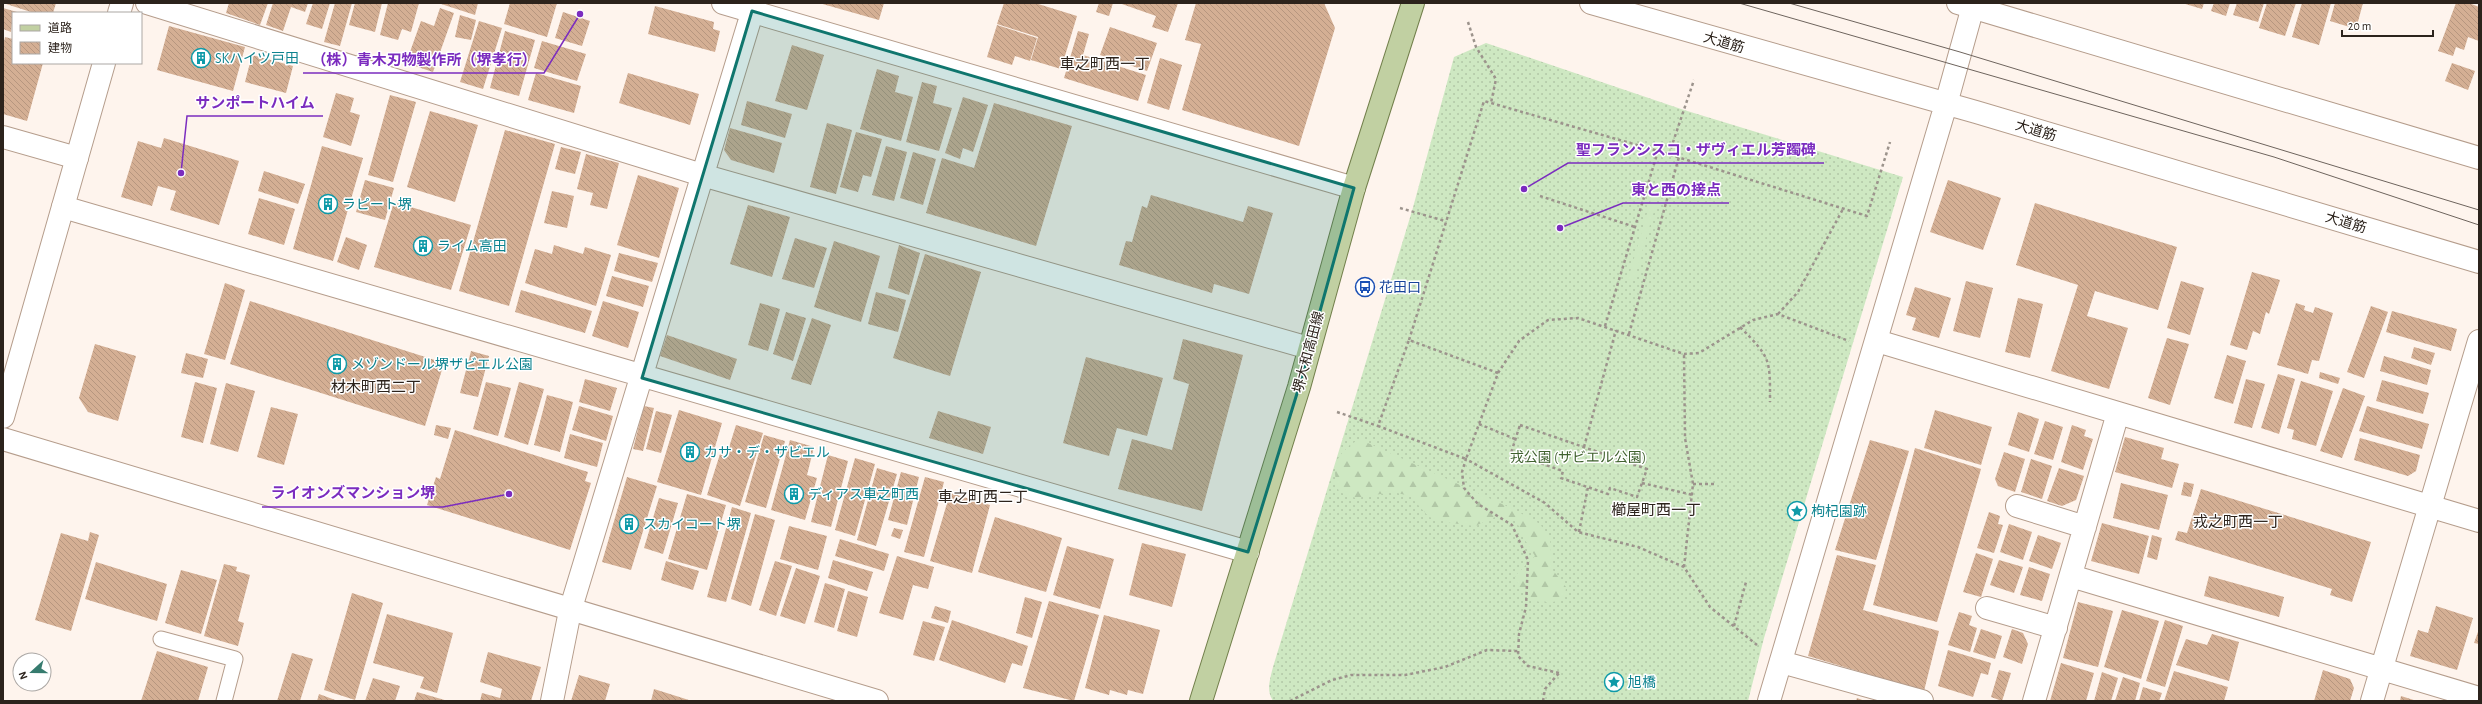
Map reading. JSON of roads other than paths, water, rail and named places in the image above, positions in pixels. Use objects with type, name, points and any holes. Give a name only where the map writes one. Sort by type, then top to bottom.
[{"type":"main road","name":"堺大和高田線","points":[[1201,701],[1248,552],[1309,348],[1354,188],[1413,3]]},
{"type":"street","points":[[147,3],[702,175],[1309,348]]},
{"type":"street","points":[[723,3],[754,7],[1354,188]]},
{"type":"street","name":"大道筋","points":[[1591,3],[1946,104],[2479,262]]},
{"type":"street","points":[[1770,701],[1946,104],[1968,4],[2479,158]]},
{"type":"street","points":[[552,701],[570,611],[754,7]]},
{"type":"street","points":[[3,417],[104,64]]},
{"type":"street","points":[[3,138],[77,158]]},
{"type":"street","points":[[63,207],[642,378],[1248,552]]},
{"type":"street","points":[[1877,341],[2479,521]]},
{"type":"street","points":[[2372,701],[2479,341]]},
{"type":"street","points":[[2034,701],[2118,413]]},
{"type":"street","points":[[3,439],[570,611],[877,701]]},
{"type":"street","points":[[2016,506],[2085,527]]},
{"type":"street","points":[[2071,576],[2479,698]]},
{"type":"street","points":[[1987,608],[2056,628]]},
{"type":"street","points":[[1781,662],[1922,701]]},
{"type":"lane","points":[[162,639],[235,659],[224,701]]},
{"type":"tram line","points":[[1739,3],[2274,157],[2479,225]]},
{"type":"tram line","points":[[1789,3],[1960,52],[2479,210]]},
{"type":"place","name":"（株）青木刃物製作所（堺孝行）","points":[[580,14]]},
{"type":"place","name":"SKハイツ戸田","points":[[201,58]]},
{"type":"place","name":"サンポートハイム","points":[[181,173]]},
{"type":"place","name":"聖フランシスコ・ザヴィエル芳躅碑","points":[[1524,189]]},
{"type":"place","name":"ラピート堺","points":[[328,204]]},
{"type":"place","name":"東と西の接点","points":[[1560,228]]},
{"type":"place","name":"ライム高田","points":[[423,246]]},
{"type":"place","name":"花田口","points":[[1365,287]]},
{"type":"place","name":"メゾンドール堺ザビエル公園","points":[[337,364]]},
{"type":"place","name":"カサ・デ・ザビエル","points":[[690,452]]},
{"type":"place","name":"ライオンズマンション堺","points":[[509,494]]},
{"type":"place","name":"ディアス車之町西","points":[[794,494]]},
{"type":"place","name":"枸杞園跡","points":[[1797,511]]},
{"type":"place","name":"スカイコート堺","points":[[629,524]]},
{"type":"place","name":"旭橋","points":[[1614,682]]},
{"type":"district","name":"車之町西一丁","points":[[1105,64]]},
{"type":"district","name":"材木町西二丁","points":[[376,387]]},
{"type":"district","name":"車之町西二丁","points":[[983,497]]},
{"type":"district","name":"櫛屋町西一丁","points":[[1656,510]]},
{"type":"district","name":"戎之町西一丁","points":[[2238,522]]},
{"type":"park label","name":"戎公園 (ザビエル公園)","points":[[1578,457]]}]
